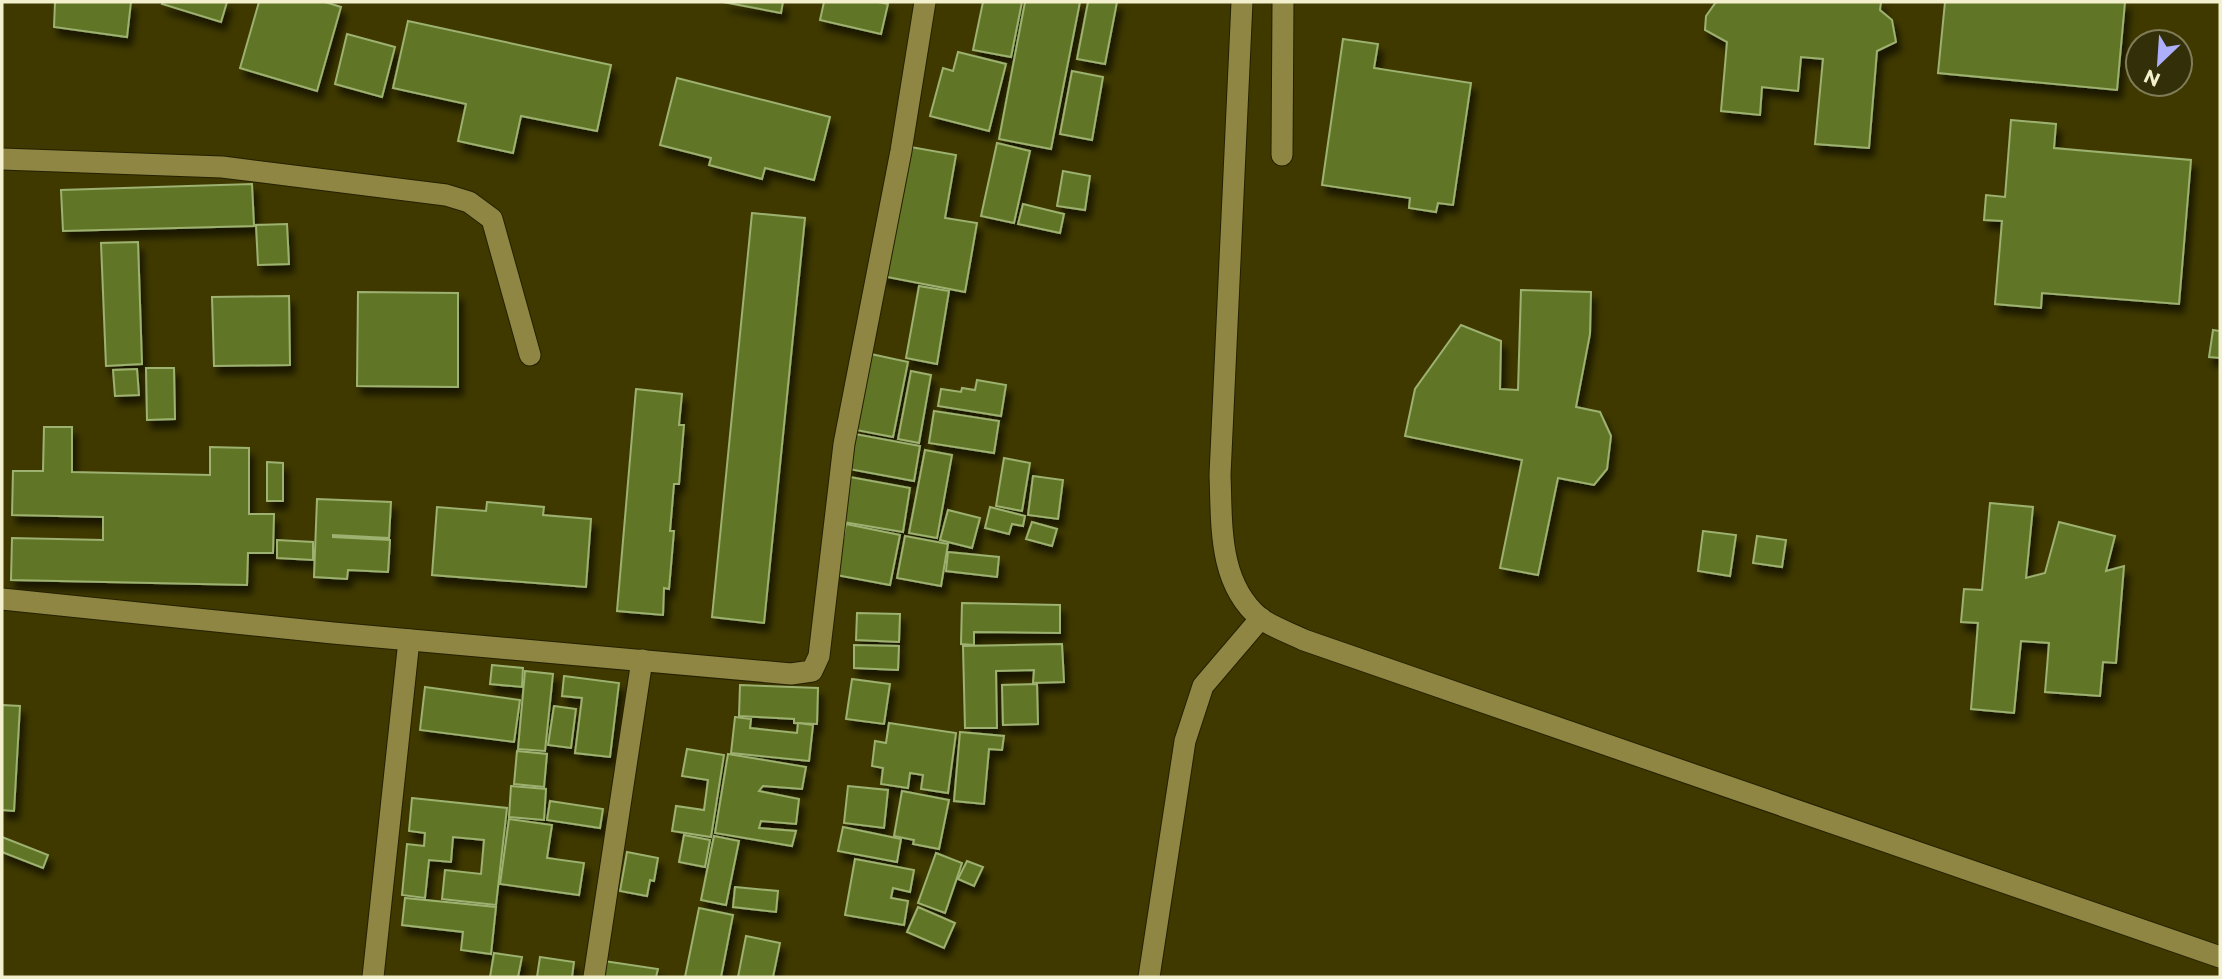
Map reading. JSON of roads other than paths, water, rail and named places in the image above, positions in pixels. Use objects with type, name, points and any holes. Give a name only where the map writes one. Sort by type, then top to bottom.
[{"type":"street","points":[[2,599],[410,640],[791,674],[812,671],[819,656],[844,444],[901,151],[925,2]]},
{"type":"street","points":[[1241,2],[1220,487],[1223,546],[1235,589],[1261,618],[1304,640],[2220,957]]},
{"type":"street","points":[[1282,155],[1283,2]]},
{"type":"street","points":[[2,159],[222,167],[446,195],[469,202],[492,219],[530,355]]},
{"type":"street","points":[[1149,977],[1185,741],[1202,686],[1261,618]]},
{"type":"street","points":[[373,977],[410,640]]},
{"type":"street","points":[[594,977],[642,660]]}]
